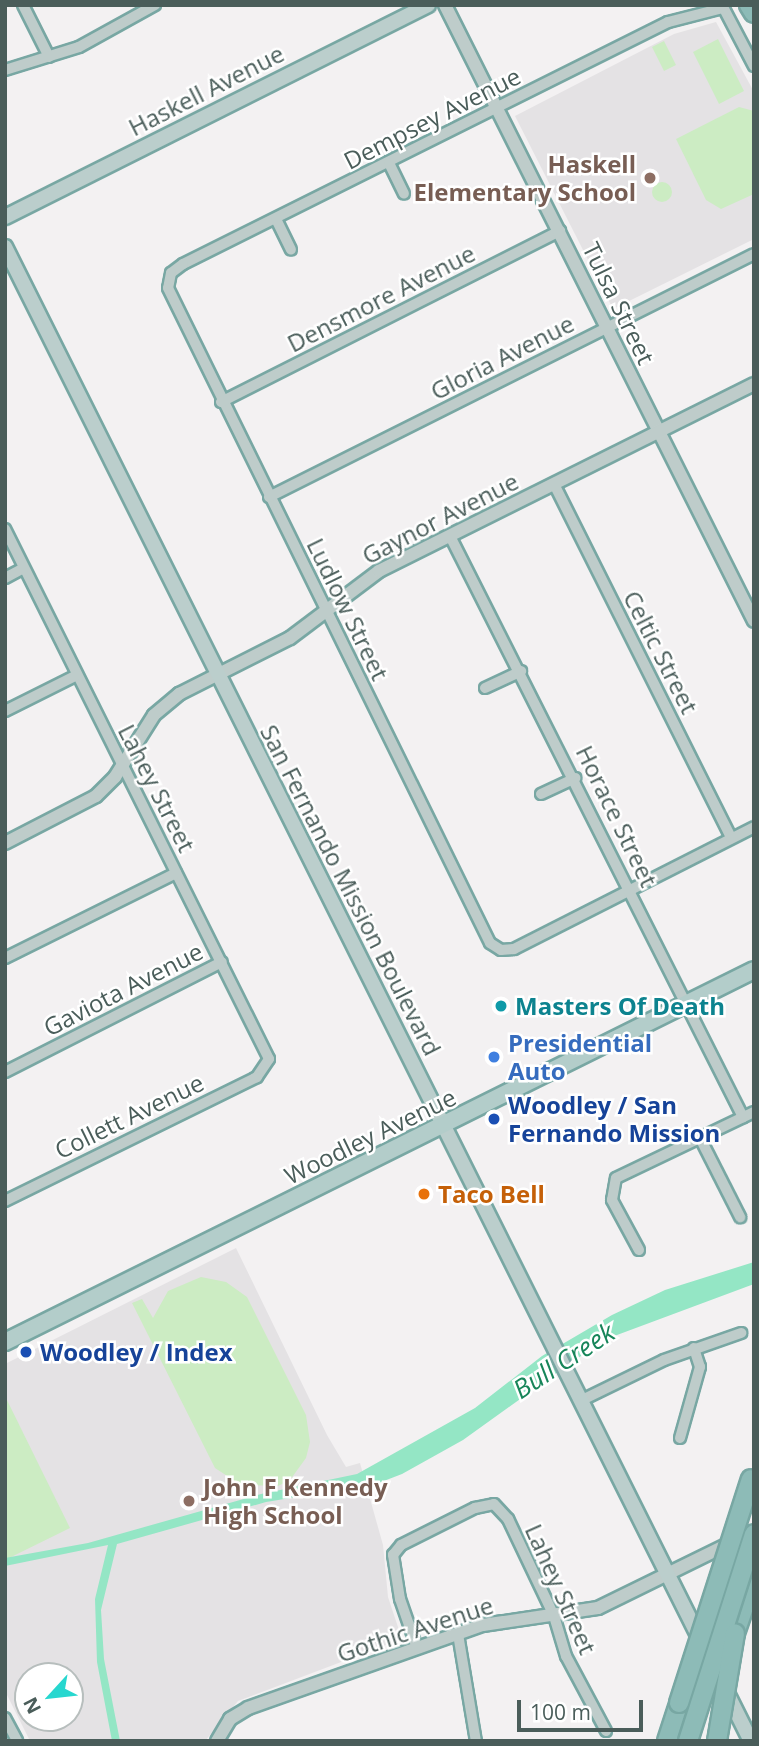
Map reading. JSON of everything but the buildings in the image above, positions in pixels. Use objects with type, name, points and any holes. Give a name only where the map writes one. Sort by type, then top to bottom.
[{"type":"highway","points":[[749,5],[754,13]]},
{"type":"highway","points":[[665,1741],[679,1714],[752,1474]]},
{"type":"highway","points":[[688,1741],[754,1533]]},
{"type":"highway","points":[[701,1741],[754,1578]]},
{"type":"highway","points":[[717,1741],[735,1633]]},
{"type":"highway","points":[[679,1714],[681,1741]]},
{"type":"main road","name":"Haskell Avenue","points":[[5,217],[428,5]]},
{"type":"main road","name":"San Fernando Mission Boulevard","points":[[5,247],[751,1741]]},
{"type":"main road","name":"Woodley Avenue","points":[[5,1342],[754,970]]},
{"type":"street","points":[[23,5],[49,57]]},
{"type":"street","points":[[5,70],[49,57],[102,36],[155,5]]},
{"type":"street","name":"Tulsa Street","points":[[445,5],[754,621]]},
{"type":"street","points":[[723,7],[754,66]]},
{"type":"street","name":"Dempsey Avenue","points":[[169,280],[183,264],[668,22],[723,7]]},
{"type":"street","points":[[389,163],[404,194]]},
{"type":"street","points":[[276,219],[291,250]]},
{"type":"street","name":"Densmore Avenue","points":[[221,402],[560,232]]},
{"type":"street","name":"Gloria Avenue","points":[[269,498],[754,254]]},
{"type":"street","name":"Ludlow Street","points":[[169,280],[171,296],[221,402],[485,935],[501,950],[514,949],[630,889]]},
{"type":"street","name":"Gaynor Avenue","points":[[5,843],[96,796],[123,766],[154,715],[179,694],[290,638],[379,571],[754,384]]},
{"type":"street","name":"Celtic Street","points":[[554,484],[731,838]]},
{"type":"street","name":"Lahey Street","points":[[5,529],[268,1052],[267,1066]]},
{"type":"street","name":"Horace Street","points":[[450,536],[521,671],[743,1116]]},
{"type":"street","points":[[5,578],[24,568]]},
{"type":"street","points":[[485,688],[521,671]]},
{"type":"street","points":[[5,711],[77,675]]},
{"type":"street","points":[[541,793],[575,778]]},
{"type":"street","points":[[630,889],[754,827]]},
{"type":"street","points":[[5,958],[176,873]]},
{"type":"street","name":"Gaviota Avenue","points":[[5,1072],[222,962]]},
{"type":"street","name":"Collett Avenue","points":[[5,1200],[257,1077],[267,1066]]},
{"type":"street","points":[[639,1250],[612,1200],[612,1184],[623,1172],[754,1112]]},
{"type":"street","points":[[701,1138],[740,1217]]},
{"type":"street","points":[[580,1401],[694,1348],[741,1333]]},
{"type":"street","points":[[680,1438],[700,1367],[694,1348]]},
{"type":"street","name":"Lahey Street","points":[[417,1648],[400,1599],[393,1555],[401,1545],[475,1508],[494,1504],[508,1518],[554,1616],[566,1656],[606,1731]]},
{"type":"street","name":"Gothic Avenue","points":[[217,1741],[230,1719],[248,1708],[498,1622],[598,1608],[754,1533]]},
{"type":"street","points":[[458,1634],[476,1741]]},
{"type":"street","points":[[5,1718],[17,1741]]},
{"type":"shaded area","name":"Haskell Elementary School","points":[[716,22],[754,92],[754,239],[613,309],[515,116],[674,34]]},
{"type":"shaded area","points":[[718,39],[744,91],[719,104],[693,52]]},
{"type":"shaded area","points":[[664,41],[676,65],[664,71],[652,47]]},
{"type":"shaded area","points":[[739,107],[754,111],[754,194],[721,209],[706,200],[676,139]]},
{"type":"shaded area","points":[[662,182],[669,185],[672,192],[669,199],[662,202],[655,199],[652,192],[655,185]]},
{"type":"shaded area","name":"John F Kennedy High School","points":[[236,1248],[327,1435],[346,1467],[360,1463],[383,1545],[388,1597],[402,1639],[238,1701],[205,1741],[30,1741],[26,1732],[84,1732],[84,1662],[14,1662],[14,1709],[5,1691],[5,1364]]},
{"type":"shaded area","points":[[201,1277],[226,1282],[247,1297],[306,1415],[310,1442],[306,1458],[290,1480],[278,1486],[241,1485],[215,1468],[132,1303],[142,1299],[153,1318],[168,1291]]},
{"type":"shaded area","points":[[5,1396],[70,1528],[5,1560]]},
{"type":"water","name":"Bull Creek","points":[[754,1262],[754,1284],[617,1335],[576,1359],[463,1440],[402,1474],[376,1484],[266,1502],[117,1544],[101,1610],[104,1659],[120,1741],[112,1741],[97,1662],[95,1599],[108,1545],[5,1566],[5,1558],[88,1543],[261,1494],[357,1474],[475,1408],[542,1356],[612,1315],[665,1290]]},
{"type":"place","name":"Haskell Elementary School","points":[[650,178]]},
{"type":"place","name":"Masters Of Death","points":[[501,1006]]},
{"type":"place","name":"Presidential Auto","points":[[494,1057]]},
{"type":"place","name":"Woodley / San Fernando Mission","points":[[494,1119]]},
{"type":"place","name":"Taco Bell","points":[[424,1194]]},
{"type":"place","name":"Woodley / Index","points":[[26,1352]]},
{"type":"place","name":"John F Kennedy High School","points":[[189,1501]]}]
